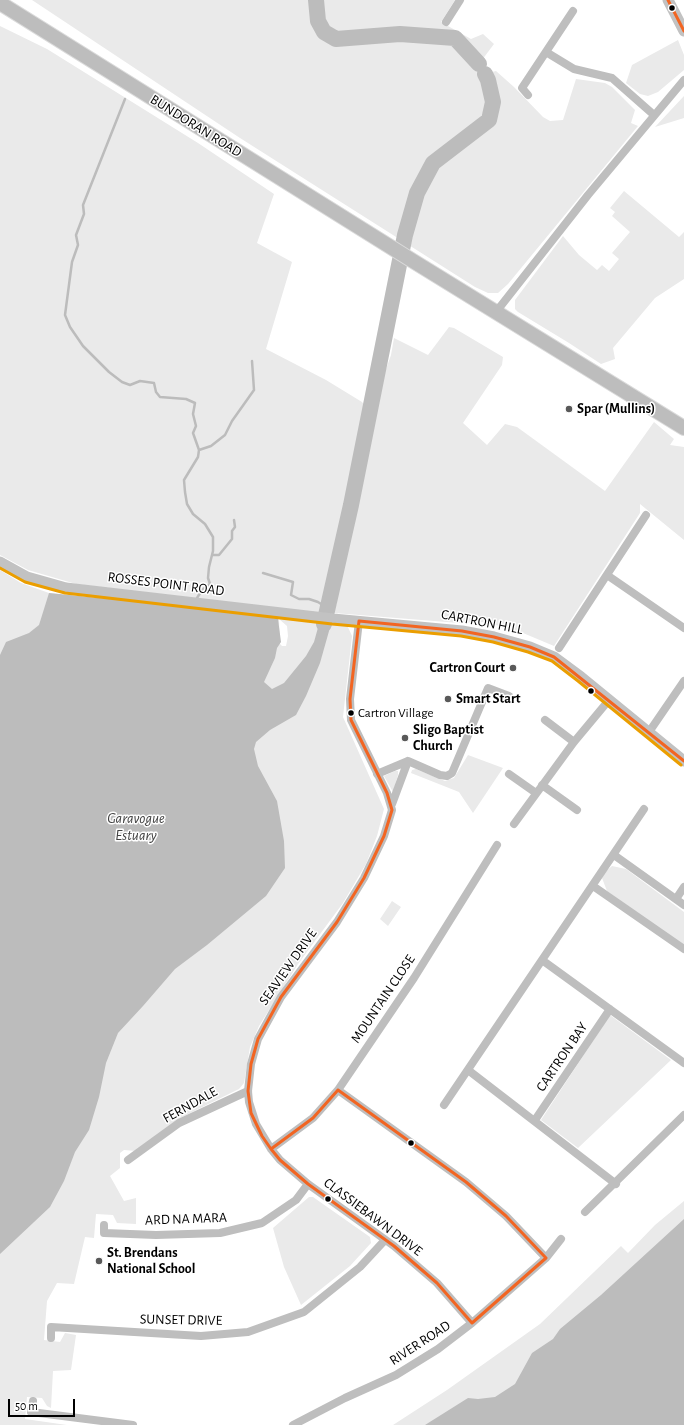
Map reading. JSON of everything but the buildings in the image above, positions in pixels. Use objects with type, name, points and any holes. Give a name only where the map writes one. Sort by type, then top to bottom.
[{"type":"highway","name":"BUNDORAN ROAD","points":[[0,2],[412,261],[684,428]]},
{"type":"main road","points":[[668,0],[684,31]]},
{"type":"main road","name":"ROSSES POINT ROAD","points":[[0,562],[27,577],[66,588],[333,619]]},
{"type":"main road","name":"CARTRON HILL","points":[[333,619],[462,631],[494,637],[530,647],[554,657],[684,761]]},
{"type":"street","points":[[446,22],[460,0]]},
{"type":"street","points":[[528,96],[522,88],[573,11]]},
{"type":"street","points":[[546,52],[574,69],[612,78],[654,115]]},
{"type":"street","points":[[496,312],[654,115],[684,80]]},
{"type":"street","points":[[560,648],[646,515]]},
{"type":"street","points":[[607,575],[684,628]]},
{"type":"street","points":[[359,621],[350,713],[358,736],[392,804]]},
{"type":"street","points":[[649,732],[684,681]]},
{"type":"street","points":[[377,774],[408,761],[440,775],[447,776],[452,773],[488,688],[509,696]]},
{"type":"street","points":[[514,824],[574,742],[609,700]]},
{"type":"street","points":[[545,720],[574,742]]},
{"type":"street","name":"SEAVIEW DRIVE","points":[[308,1184],[280,1160],[271,1149],[251,1113],[248,1091],[251,1064],[258,1039],[269,1018],[290,984],[337,922],[364,878],[384,836],[392,810],[392,804],[408,761]]},
{"type":"street","points":[[509,774],[536,793]]},
{"type":"street","points":[[542,785],[577,810]]},
{"type":"street","points":[[444,1105],[644,809]]},
{"type":"street","name":"MOUNTAIN CLOSE","points":[[271,1149],[313,1118],[338,1090],[414,978],[497,845]]},
{"type":"street","points":[[614,855],[684,905]]},
{"type":"street","points":[[593,886],[684,949]]},
{"type":"street","points":[[676,899],[684,887]]},
{"type":"street","points":[[542,960],[684,1063]]},
{"type":"street","name":"CARTRON BAY","points":[[535,1120],[610,1009]]},
{"type":"street","points":[[468,1070],[535,1120],[616,1184]]},
{"type":"street","points":[[338,1090],[466,1182],[506,1216],[546,1258]]},
{"type":"street","name":"FERNDALE","points":[[128,1160],[179,1123],[248,1091]]},
{"type":"street","points":[[585,1212],[616,1184],[684,1115]]},
{"type":"street","name":"ARD NA MARA","points":[[104,1225],[104,1233],[156,1235],[227,1232],[262,1222],[296,1200],[308,1184]]},
{"type":"street","name":"CLASSIEBAWN DRIVE","points":[[308,1184],[385,1240],[437,1283],[472,1323]]},
{"type":"street","name":"RIVER ROAD","points":[[293,1425],[345,1398],[396,1375],[438,1350],[472,1323],[546,1258],[561,1239]]},
{"type":"street","name":"SUNSET DRIVE","points":[[51,1338],[51,1327],[201,1336],[248,1332],[304,1312],[360,1267],[385,1240]]},
{"type":"street","points":[[32,1401],[31,1412],[133,1425]]},
{"type":"shaded area","points":[[32,0],[455,0],[441,22],[471,39],[483,34],[494,44],[479,64],[486,80],[488,103],[477,124],[430,160],[446,157],[475,134],[482,134],[497,113],[499,97],[488,73],[496,71],[543,117],[550,121],[563,120],[576,79],[605,83],[612,87],[635,110],[631,123],[638,126],[508,284],[498,293],[488,293],[475,287],[240,138]]},
{"type":"shaded area","points":[[0,26],[47,49],[198,143],[274,194],[257,243],[292,262],[266,349],[326,380],[362,402],[366,407],[350,508],[329,574],[330,580],[323,613],[76,584],[28,570],[0,555]]},
{"type":"shaded area","points":[[678,40],[684,55],[684,70],[658,92],[648,96],[640,94],[626,83],[632,65]]},
{"type":"shaded area","points":[[684,96],[684,118],[655,127]]},
{"type":"shaded area","points":[[624,191],[679,237],[684,232],[684,279],[655,298],[613,348],[615,359],[601,364],[518,312],[515,309],[515,300],[563,236],[579,255],[597,270],[602,265],[609,271],[619,259],[612,253],[630,232],[612,216],[615,212],[610,208]]},
{"type":"shaded area","points":[[449,327],[454,328],[503,357],[502,365],[463,423],[487,445],[505,424],[517,427],[605,491],[654,422],[674,439],[670,445],[684,447],[684,540],[640,504],[640,513],[554,646],[523,633],[486,622],[459,623],[334,613],[337,602],[335,593],[353,530],[354,516],[375,400],[391,355],[394,338],[428,355]]},
{"type":"shaded area","name":"Garavogue Estuary","points":[[0,570],[21,583],[49,593],[347,625],[352,636],[343,717],[384,809],[377,836],[366,864],[343,903],[298,964],[259,1026],[250,1047],[244,1083],[239,1089],[178,1119],[136,1151],[124,1150],[120,1153],[120,1168],[110,1176],[124,1201],[136,1198],[136,1224],[117,1223],[113,1215],[96,1214],[94,1238],[85,1237],[74,1284],[57,1283],[47,1301],[44,1340],[60,1342],[65,1333],[76,1335],[71,1370],[53,1371],[51,1408],[47,1406],[42,1398],[27,1397],[25,1419],[67,1425],[0,1425]],"holes":[[[279,619],[287,626],[288,636],[286,646],[282,646],[280,644]]]},
{"type":"shaded area","points":[[468,755],[503,768],[473,813],[459,792],[411,773],[412,770],[416,769],[445,781],[454,778]]},
{"type":"shaded area","points":[[398,771],[398,775],[393,792],[384,776]]},
{"type":"shaded area","points":[[612,866],[626,869],[684,912],[684,946],[607,891],[602,878],[605,872]]},
{"type":"shaded area","points":[[392,901],[401,907],[388,926],[380,919]]},
{"type":"shaded area","points":[[610,1015],[671,1060],[578,1148],[541,1120]]},
{"type":"shaded area","points":[[309,1197],[313,1197],[370,1237],[371,1243],[350,1266],[301,1305],[284,1267],[273,1228]]},
{"type":"shaded area","points":[[684,1201],[684,1417],[532,1425],[393,1425],[447,1390],[540,1324],[621,1246],[628,1253],[655,1225]]},
{"type":"water","name":"Garavogue Estuary","points":[[49,593],[240,612],[278,619],[281,642],[277,648],[275,658],[264,682],[272,689],[284,683],[306,656],[314,642],[319,624],[331,624],[320,663],[296,715],[270,730],[256,742],[254,749],[258,766],[277,801],[284,841],[285,868],[266,896],[207,945],[175,969],[118,1033],[106,1063],[99,1097],[89,1130],[75,1152],[64,1181],[50,1207],[0,1254],[0,655],[6,642],[29,633],[39,625]]},
{"type":"water","points":[[684,1219],[684,1425],[425,1425],[468,1398],[478,1399],[495,1397],[515,1384],[532,1353],[553,1339],[560,1329],[601,1295]]},
{"type":"waterway","points":[[316,0],[318,21],[324,32],[336,39],[400,34],[455,38],[479,64]]},
{"type":"waterway","points":[[479,64],[485,74]]},
{"type":"waterway","points":[[324,624],[351,505],[405,235],[417,193],[433,163],[489,120],[493,102],[488,80],[485,74]]},
{"type":"waterway","points":[[125,99],[83,205],[84,214],[76,235],[78,245],[72,262],[65,315],[70,327],[83,346],[109,372],[122,382],[130,385],[140,381],[154,383],[156,392],[160,397],[186,399],[195,403],[193,414],[196,426],[193,433],[199,450],[198,457],[184,480],[185,492],[187,504],[193,514],[205,524],[213,537],[213,551],[208,578],[210,584],[202,590],[197,598]]},
{"type":"waterway","points":[[199,450],[211,446],[225,435],[232,421],[254,390],[252,361]]},
{"type":"waterway","points":[[212,555],[219,555],[232,539],[232,531],[235,527],[234,520]]},
{"type":"waterway","points":[[263,573],[293,582],[291,595],[299,599],[309,599],[318,602],[327,608]]},
{"type":"transit line","points":[[668,0],[684,31]]},
{"type":"transit line","points":[[0,568],[25,582],[65,593],[332,624],[461,636],[493,642],[528,652],[552,661],[681,765]]},
{"type":"transit line","points":[[271,1149],[262,1136],[251,1113],[248,1091],[251,1064],[258,1039],[281,997],[337,922],[364,878],[384,836],[392,810],[387,793],[351,720],[350,699],[359,621],[462,631],[494,637],[530,647],[554,657],[684,761]]},
{"type":"transit line","points":[[338,1090],[466,1182],[506,1216],[546,1258],[472,1323],[437,1283],[394,1246],[308,1184],[280,1160],[271,1149],[313,1118],[338,1090]]},
{"type":"place","name":"Spar (Mullins)","points":[[569,409]]},
{"type":"place","name":"Cartron Court","points":[[513,668]]},
{"type":"place","name":"Smart Start","points":[[448,699]]},
{"type":"place","name":"Cartron Village","points":[[351,713]]},
{"type":"place","name":"Sligo Baptist Church","points":[[405,738]]},
{"type":"place","name":"St. Brendans National School","points":[[99,1261]]}]
